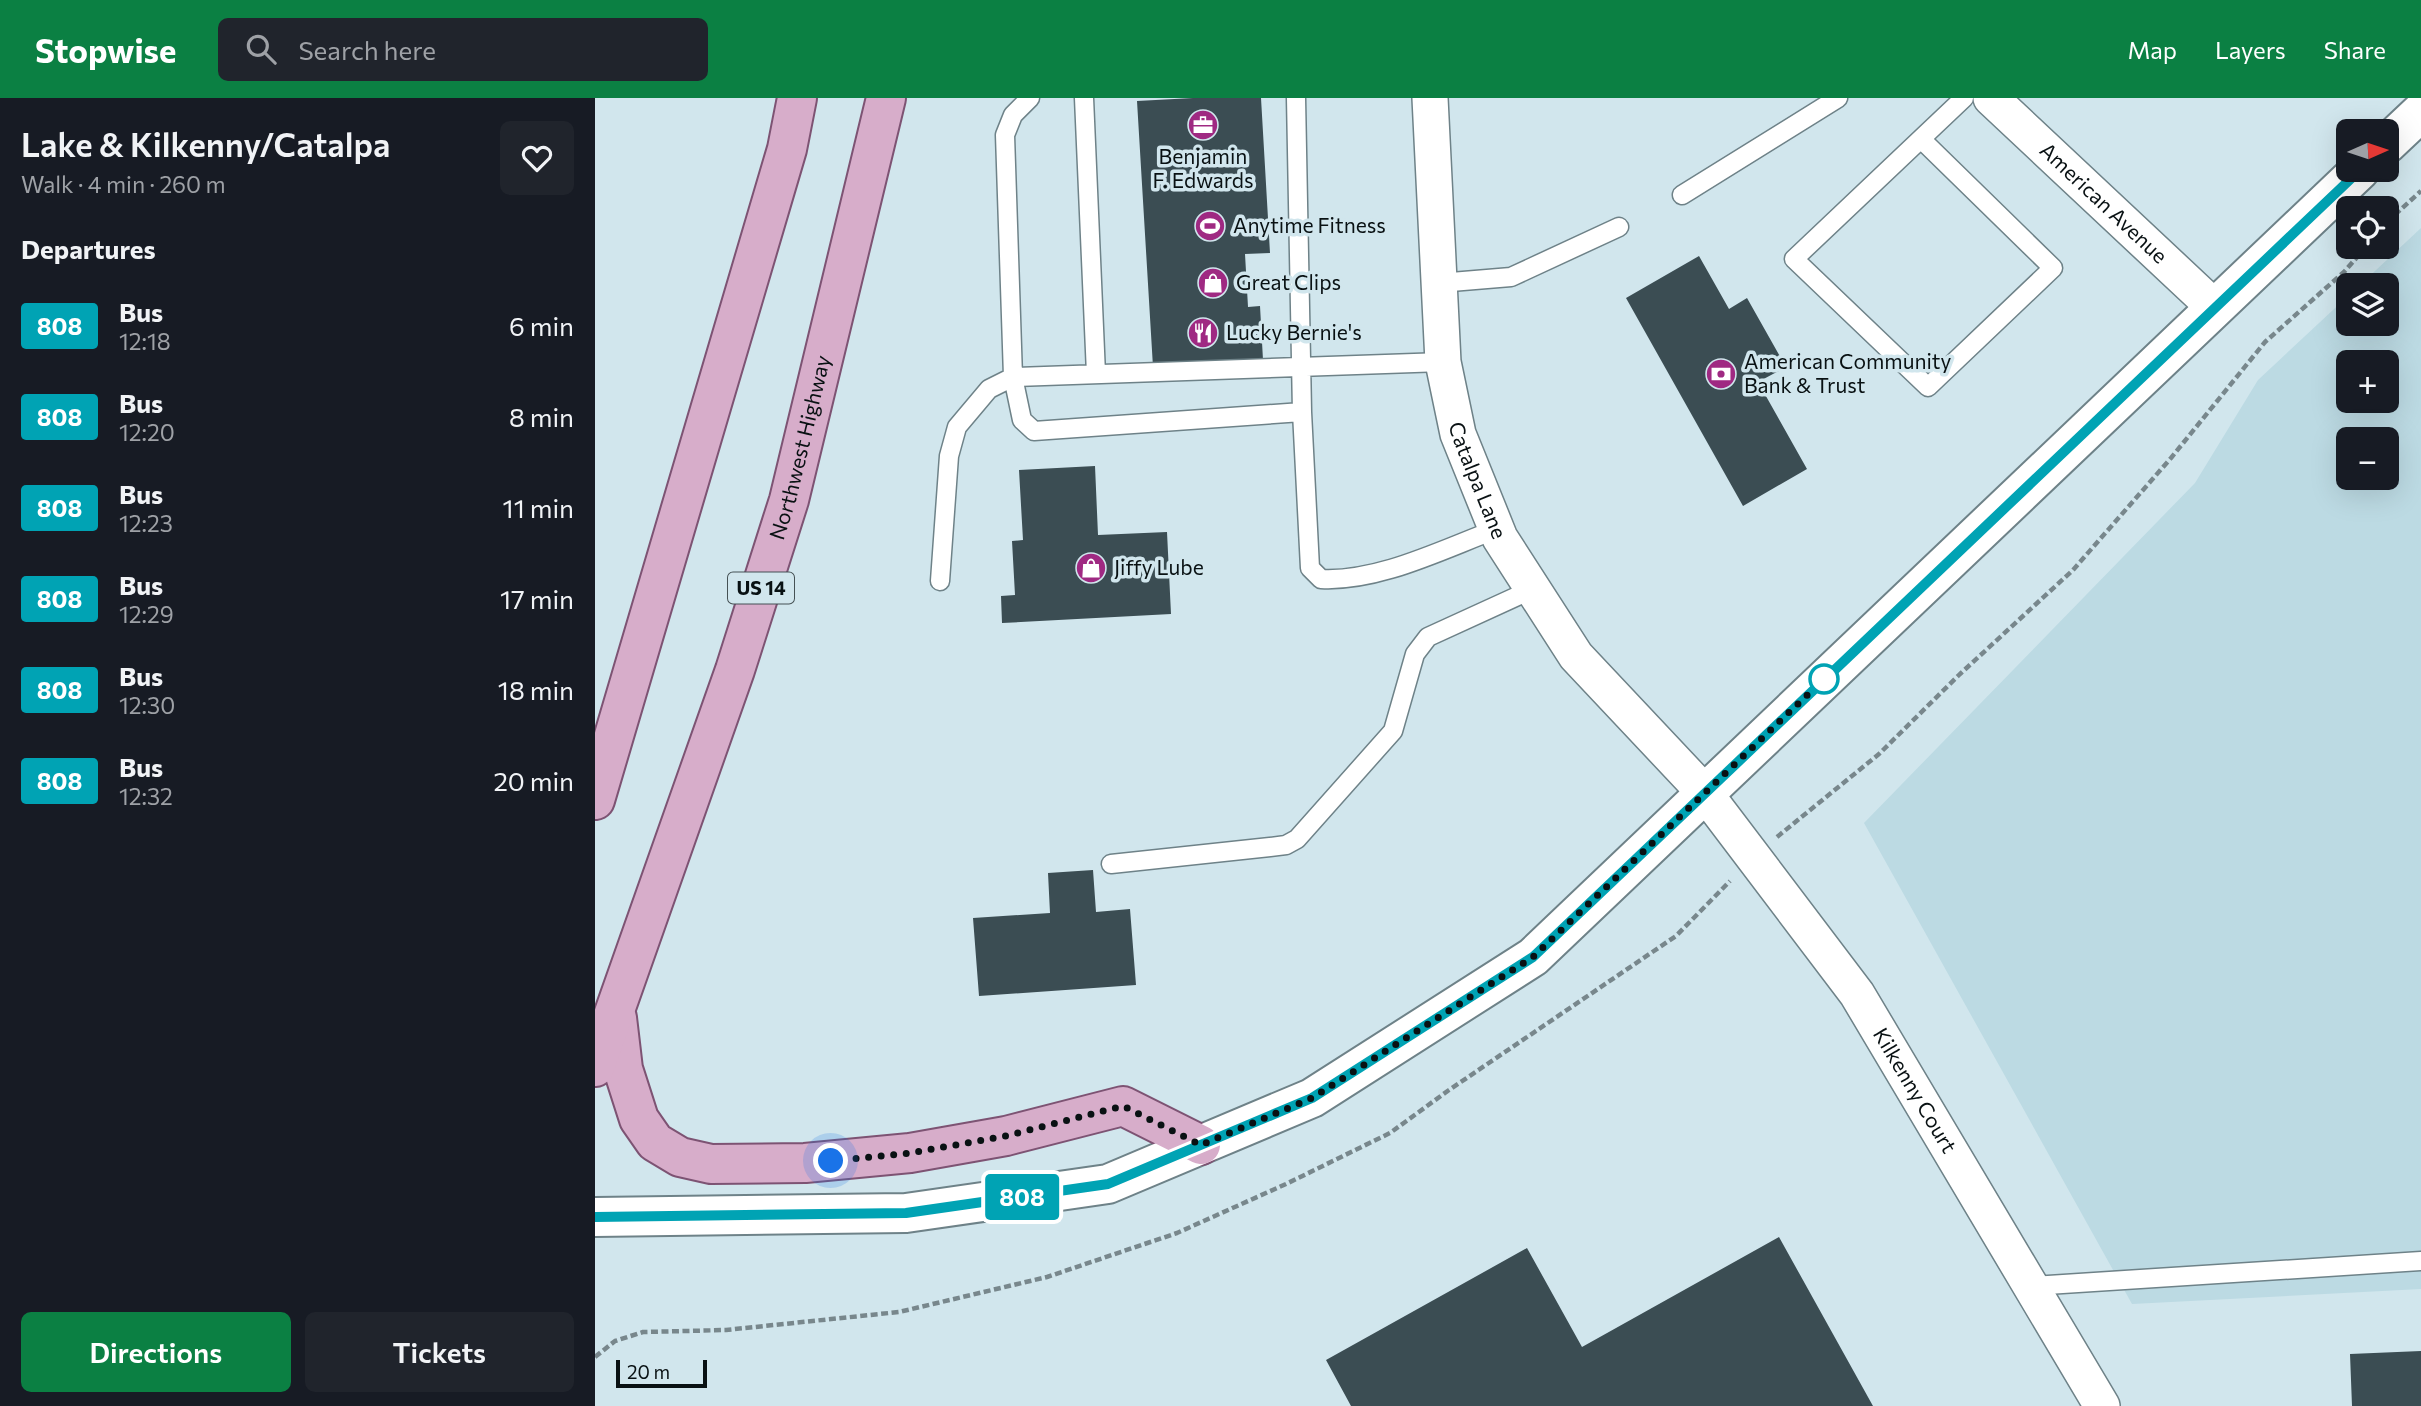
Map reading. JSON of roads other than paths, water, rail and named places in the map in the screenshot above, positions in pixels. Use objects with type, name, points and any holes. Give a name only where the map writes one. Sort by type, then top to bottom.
[{"type":"main road","points":[[595,800],[787,149],[797,98]]},
{"type":"main road","name":"Northwest Highway","points":[[595,1067],[735,670],[789,500],[886,98]]},
{"type":"main road","points":[[615,1009],[623,1069],[639,1119],[655,1142],[680,1157],[711,1164],[805,1163],[910,1153],[1006,1136],[1123,1106],[1201,1145]]},
{"type":"street","name":"Catalpa Lane","points":[[1430,98],[1443,362],[1458,434],[1500,538],[1576,656],[1704,792]]},
{"type":"street","name":"American Avenue","points":[[1991,98],[2215,308]]},
{"type":"street","points":[[2399,133],[2421,112]]},
{"type":"street","points":[[595,1217],[906,1213],[1108,1184],[1312,1098],[1533,957],[2347,182]]},
{"type":"street","name":"Kilkenny Court","points":[[1704,792],[1857,994],[2102,1406]]},
{"type":"lane","points":[[1030,98],[1013,115],[1005,135],[1013,377],[1022,420],[1034,431],[1302,412]]},
{"type":"lane","points":[[1084,98],[1096,374]]},
{"type":"lane","points":[[1296,98],[1302,412],[1310,568],[1321,579],[1368,577],[1497,529]]},
{"type":"lane","points":[[1682,195],[1838,98]]},
{"type":"lane","points":[[1921,139],[2053,268],[1928,387],[1794,259],[1964,98]]},
{"type":"lane","points":[[1439,283],[1511,277],[1619,227]]},
{"type":"lane","points":[[940,581],[949,456],[957,427],[989,389],[1013,377],[1443,362]]},
{"type":"lane","points":[[1111,863],[1286,845],[1297,839],[1393,731],[1415,654],[1428,637],[1533,589]]},
{"type":"lane","points":[[2031,1286],[2421,1261]]},
{"type":"place","name":"Benjamin F. Edwards","points":[[1203,125]]},
{"type":"place","name":"Anytime Fitness","points":[[1210,226]]},
{"type":"place","name":"Great Clips","points":[[1213,283]]},
{"type":"place","name":"Lucky Bernie's","points":[[1203,333]]},
{"type":"place","name":"American Community Bank & Trust","points":[[1721,374]]},
{"type":"place","name":"Jiffy Lube","points":[[1091,568]]}]
